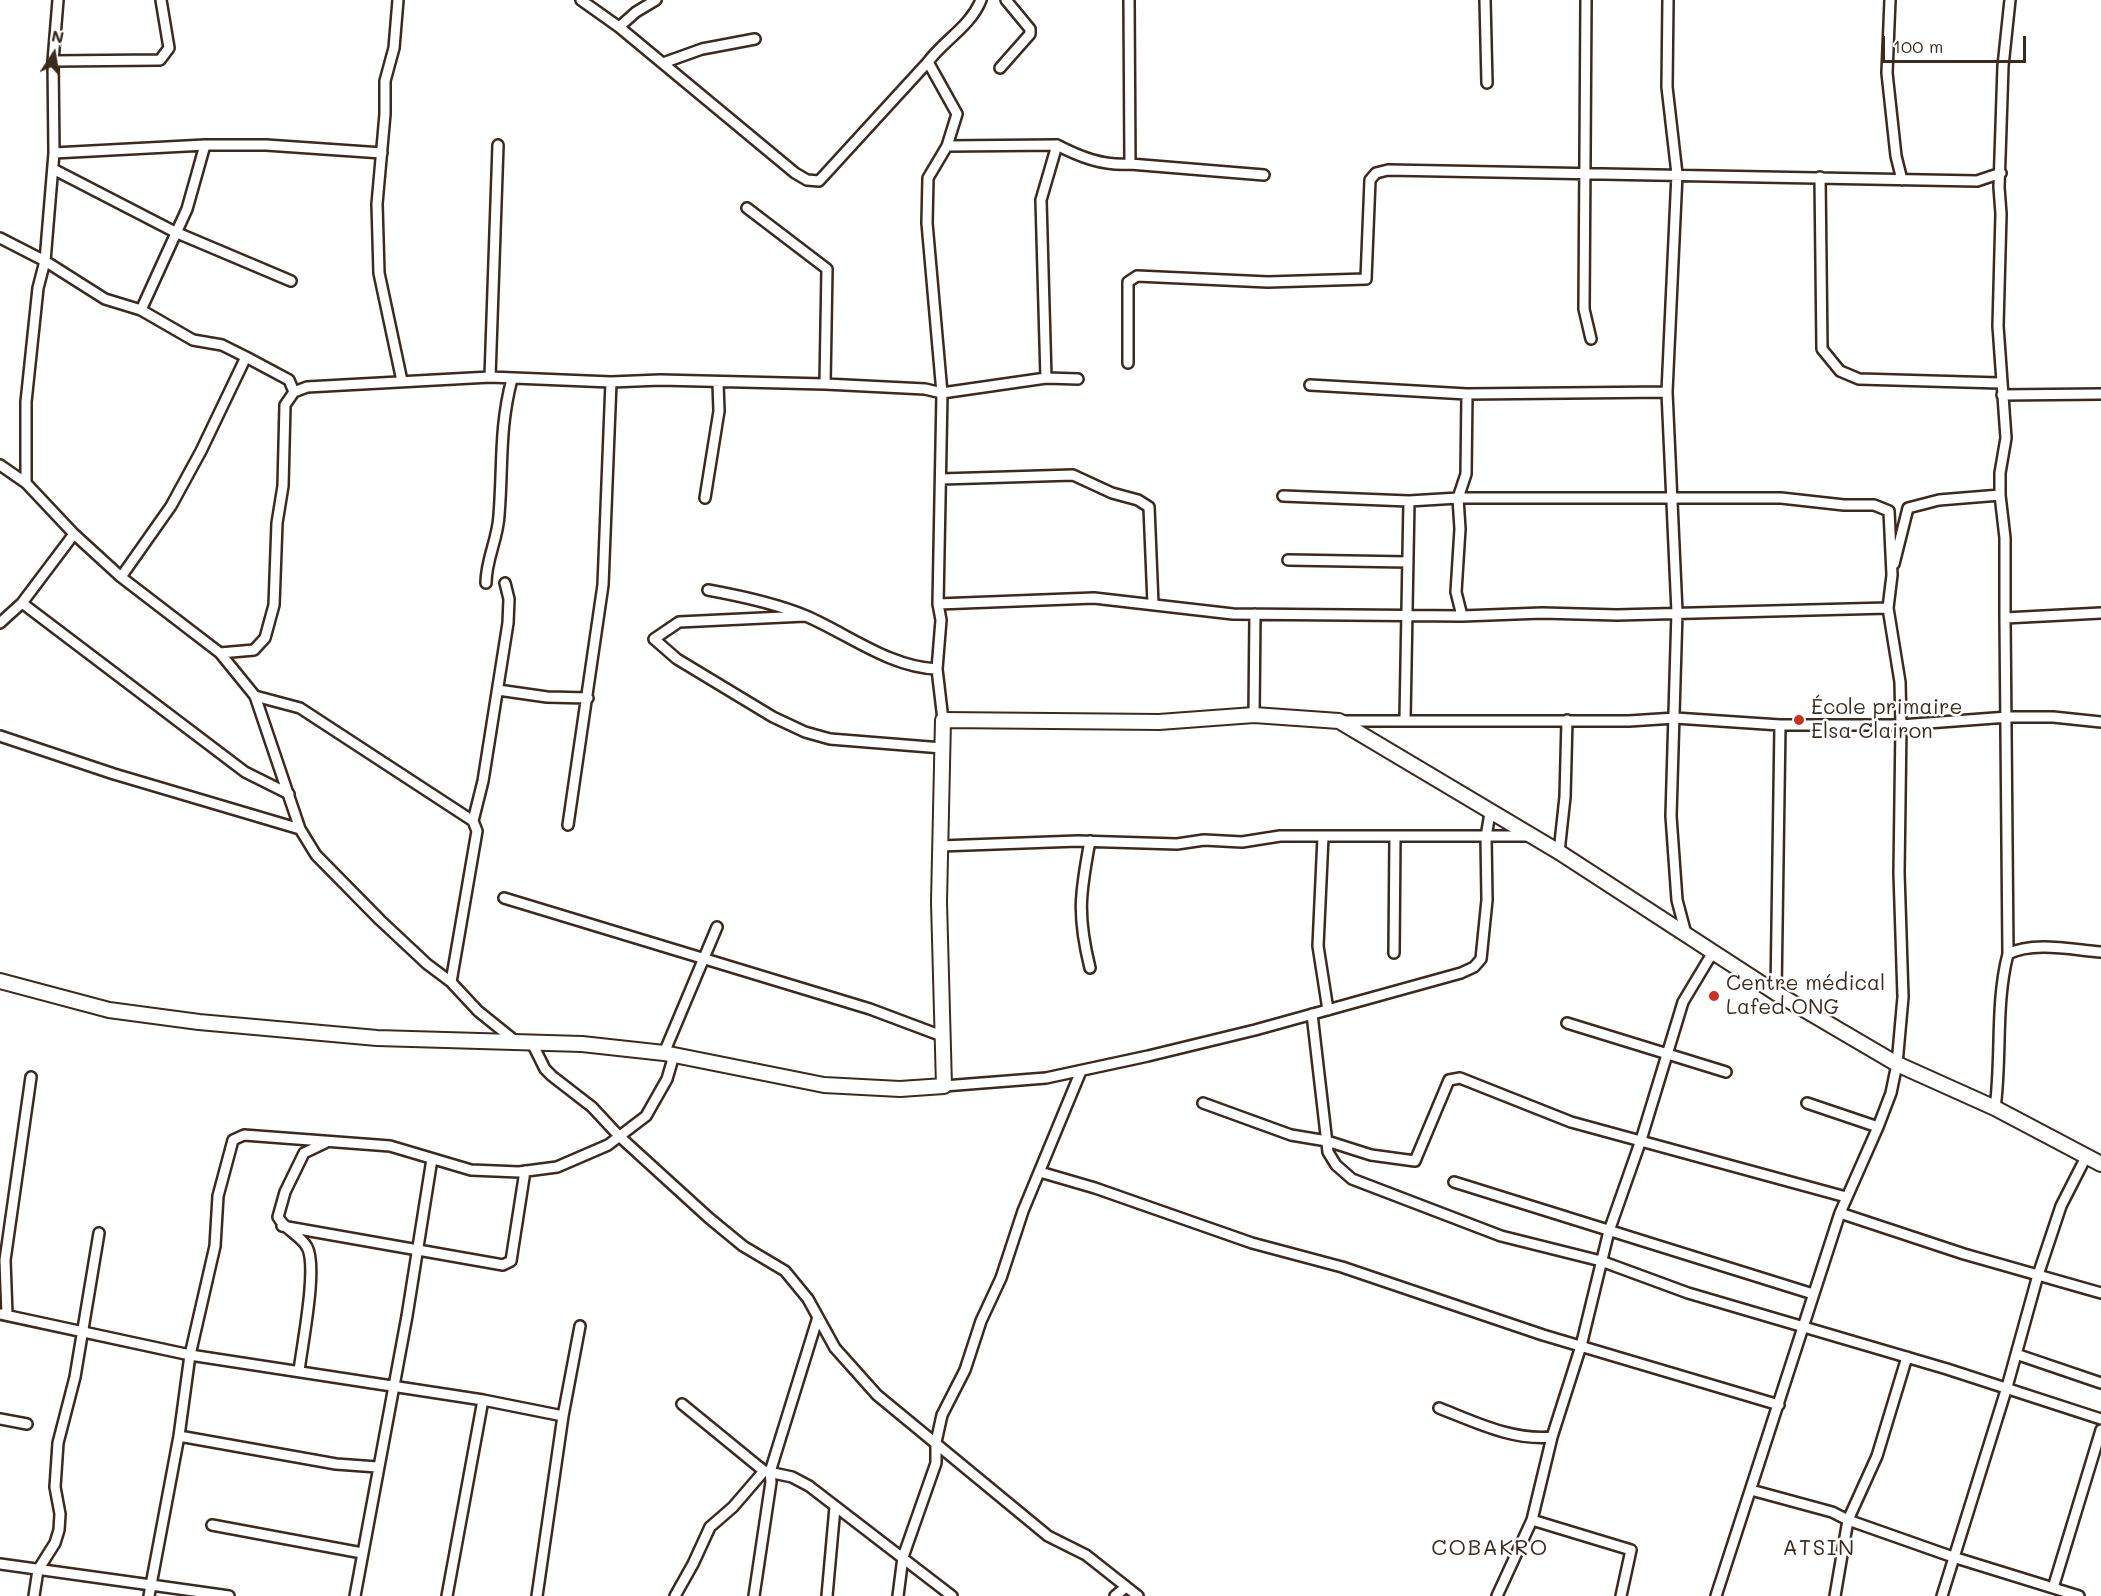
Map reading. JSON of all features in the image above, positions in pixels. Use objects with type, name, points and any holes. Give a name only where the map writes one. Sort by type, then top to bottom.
[{"type":"street","points":[[26,483],[26,402],[39,288],[45,261],[53,169],[53,62],[58,0]]},
{"type":"street","points":[[53,62],[160,60],[169,48],[161,0]]},
{"type":"street","points":[[398,0],[394,48],[385,81],[377,204],[380,273],[402,381]]},
{"type":"street","points":[[619,27],[636,12],[656,0]]},
{"type":"street","points":[[582,1],[619,27],[795,173],[807,180],[819,181],[928,62],[938,48],[964,26],[981,0]]},
{"type":"street","points":[[1000,68],[1030,34],[1030,29],[1006,0]]},
{"type":"street","points":[[1130,0],[1130,164]]},
{"type":"street","points":[[1485,0],[1487,83]]},
{"type":"street","points":[[1586,0],[1584,309],[1591,339]]},
{"type":"street","points":[[1668,0],[1667,87],[1677,174],[1667,392],[1677,612],[1676,718],[1671,816],[1677,900],[1686,934]]},
{"type":"street","points":[[1890,0],[1887,73],[1895,146],[1902,180]]},
{"type":"street","points":[[1995,1108],[2000,1072],[2001,981],[2008,954],[2006,868],[2008,717],[2004,538],[2000,495],[2000,472],[2006,438],[2000,383],[1998,326],[2003,66],[2010,0]]},
{"type":"street","points":[[663,63],[702,49],[755,39]]},
{"type":"street","points":[[928,62],[957,114],[947,146],[928,178],[927,223],[942,393],[938,604],[941,620],[937,669],[943,720],[940,846],[944,1086]]},
{"type":"street","points":[[54,153],[205,145],[266,145],[382,153]]},
{"type":"street","points":[[141,309],[187,209],[205,145]]},
{"type":"street","points":[[490,377],[498,145]]},
{"type":"street","points":[[947,146],[1057,146],[1081,158],[1115,165],[1130,164],[1264,175]]},
{"type":"street","points":[[1046,378],[1041,200],[1057,146]]},
{"type":"street","points":[[53,169],[176,232],[291,281]]},
{"type":"street","points":[[1128,363],[1128,282],[1137,276],[1268,282],[1366,279],[1370,180],[1376,172],[1388,170],[1586,172],[1977,181],[2001,173]]},
{"type":"street","points":[[1820,177],[1822,349],[1840,371],[1858,378],[2000,383]]},
{"type":"street","points":[[747,208],[827,269],[825,384]]},
{"type":"street","points":[[0,238],[45,261],[105,299],[141,309],[193,340],[222,345],[246,357],[289,380],[294,392]]},
{"type":"street","points":[[121,577],[171,506],[201,451],[246,357]]},
{"type":"street","points":[[220,653],[254,650],[265,638],[276,584],[285,405],[294,392],[307,387],[490,377],[611,382],[648,380],[825,384],[925,389],[942,393],[1046,378],[1078,379]]},
{"type":"street","points":[[486,583],[486,567],[500,516],[501,437],[504,407],[512,379]]},
{"type":"street","points":[[568,825],[603,585],[611,382]]},
{"type":"street","points":[[705,498],[719,411],[718,383]]},
{"type":"street","points":[[1310,385],[1382,387],[1467,394],[1667,392]]},
{"type":"street","points":[[1462,616],[1456,592],[1459,550],[1458,498],[1466,474],[1467,394]]},
{"type":"street","points":[[2002,395],[2101,394]]},
{"type":"street","points":[[0,465],[26,483],[74,534],[121,577],[220,653],[255,696],[300,829],[316,855],[339,881],[427,964],[451,982],[478,1011],[514,1040]]},
{"type":"street","points":[[941,479],[1072,475],[1112,493],[1138,500],[1149,507],[1153,604]]},
{"type":"street","points":[[1716,1596],[1840,1213],[1878,1127],[1891,1093],[1897,1064],[1903,997],[1899,873],[1901,725],[1900,682],[1888,608],[1892,575],[1908,508],[1939,500],[2000,495]]},
{"type":"street","points":[[1283,496],[1409,501],[1458,498],[1781,498],[1844,506],[1883,506],[1889,511],[1892,575]]},
{"type":"street","points":[[1405,719],[1409,501]]},
{"type":"street","points":[[0,623],[22,603],[74,534]]},
{"type":"street","points":[[1288,560],[1408,562]]},
{"type":"street","points":[[473,821],[483,781],[508,623],[509,599],[505,583]]},
{"type":"street","points":[[708,590],[751,598],[805,616],[914,667],[937,669]]},
{"type":"street","points":[[938,604],[1094,598],[1233,614],[1462,616],[1888,608]]},
{"type":"street","points":[[22,603],[244,772],[289,794]]},
{"type":"street","points":[[1254,614],[1254,715]]},
{"type":"street","points":[[2005,618],[2101,614]]},
{"type":"street","points":[[805,616],[679,622],[654,639],[677,659],[696,668],[773,717],[805,732],[830,740],[942,748]]},
{"type":"street","points":[[498,690],[547,697],[588,698]]},
{"type":"street","points":[[255,696],[300,708],[473,821],[477,831],[451,982]]},
{"type":"street","points":[[943,720],[1159,722],[1254,715],[1339,721],[1676,718],[1780,725],[1901,725],[2008,717],[2053,717],[2101,722]]},
{"type":"street","points":[[1559,852],[1565,805],[1567,720]]},
{"type":"street","points":[[1339,721],[1406,758],[1490,813],[1559,852],[1776,993],[1897,1064],[1995,1108],[2101,1164]]},
{"type":"street","points":[[1776,993],[1780,725]]},
{"type":"street","points":[[0,736],[114,774],[300,829]]},
{"type":"street","points":[[0,981],[110,1010],[199,1022],[377,1038],[514,1040],[669,1054],[824,1085],[900,1089],[1046,1078],[1255,1030],[1461,973],[1474,967],[1481,959],[1487,900],[1486,837],[1490,813]]},
{"type":"street","points":[[940,846],[1090,841],[1177,844],[1204,840],[1242,842],[1280,836],[1532,836]]},
{"type":"street","points":[[1394,953],[1395,836]]},
{"type":"street","points":[[1323,837],[1318,946],[1328,1010]]},
{"type":"street","points":[[1090,841],[1079,906],[1082,934],[1090,968]]},
{"type":"street","points":[[504,898],[870,1009],[942,1036]]},
{"type":"street","points":[[149,1596],[179,1436],[190,1355],[215,1246],[218,1196],[233,1140],[244,1135],[390,1146],[471,1170],[525,1172],[557,1167],[574,1161],[619,1136],[646,1116],[667,1079],[669,1054],[717,927]]},
{"type":"street","points":[[2008,954],[2019,948],[2101,952]]},
{"type":"street","points":[[1497,1596],[1532,1520],[1552,1437],[1581,1346],[1609,1231],[1641,1140],[1683,1002],[1713,951]]},
{"type":"street","points":[[1312,1014],[1328,1152],[1336,1166],[1352,1179],[1501,1236],[1601,1261],[1688,1293],[1907,1357],[2101,1419]]},
{"type":"street","points":[[1567,1023],[1726,1072]]},
{"type":"street","points":[[531,1041],[545,1069],[592,1107],[619,1136],[743,1246],[785,1271],[808,1299],[834,1348],[877,1395],[1048,1536],[1086,1555],[1138,1596]]},
{"type":"street","points":[[898,1596],[903,1557],[936,1463],[936,1442],[942,1415],[965,1370],[981,1321],[1001,1278],[1023,1211],[1081,1071]]},
{"type":"street","points":[[31,1077],[5,1260],[4,1315],[83,1330],[190,1355],[483,1400],[563,1416]]},
{"type":"street","points":[[1203,1104],[1291,1135],[1327,1141],[1371,1155],[1415,1161],[1449,1080],[1454,1078],[1571,1122],[1846,1197]]},
{"type":"street","points":[[1807,1103],[1878,1127]]},
{"type":"street","points":[[299,1371],[312,1263],[306,1245],[282,1226],[278,1217],[285,1192],[304,1153],[327,1142]]},
{"type":"street","points":[[1942,1596],[2007,1388],[2038,1275],[2061,1206],[2087,1155]]},
{"type":"street","points":[[355,1596],[418,1250],[432,1159]]},
{"type":"street","points":[[282,1226],[503,1265],[511,1261],[525,1172]]},
{"type":"street","points":[[1040,1173],[1095,1188],[1252,1243],[1342,1267],[1581,1346],[1779,1405]]},
{"type":"street","points":[[1454,1182],[1813,1294]]},
{"type":"street","points":[[1840,1213],[2101,1293]]},
{"type":"street","points":[[34,1596],[38,1570],[55,1543],[59,1530],[60,1514],[55,1487],[58,1443],[75,1377],[99,1233]]},
{"type":"street","points":[[675,1596],[710,1527],[767,1472],[818,1317]]},
{"type":"street","points":[[537,1596],[563,1416],[580,1326]]},
{"type":"street","points":[[2016,1354],[2101,1383]]},
{"type":"street","points":[[1835,1596],[1848,1520],[1877,1456],[1907,1357]]},
{"type":"street","points":[[447,1596],[483,1400]]},
{"type":"street","points":[[682,1404],[767,1472],[800,1481],[952,1596]]},
{"type":"street","points":[[1439,1408],[1516,1436],[1552,1437]]},
{"type":"street","points":[[0,1419],[27,1424]]},
{"type":"street","points":[[2053,1588],[2101,1430]]},
{"type":"street","points":[[179,1436],[336,1464],[377,1467]]},
{"type":"street","points":[[754,1596],[771,1482],[767,1472]]},
{"type":"street","points":[[1751,1490],[1832,1512],[1848,1520],[1953,1557],[2079,1596]]},
{"type":"street","points":[[827,1596],[835,1507]]},
{"type":"street","points":[[1532,1520],[1631,1550],[1621,1596]]},
{"type":"street","points":[[212,1525],[362,1554]]},
{"type":"street","points":[[0,1564],[229,1596]]},
{"type":"street","points":[[1115,1596],[1126,1587]]},
{"type":"place","name":"École primaire Elsa Clairon","points":[[1799,720]]},
{"type":"place","name":"Centre médical Lafed ONG","points":[[1714,996]]},
{"type":"district","name":"COBAKRO","points":[[1490,1548]]},
{"type":"district","name":"ATSIN","points":[[1819,1548]]}]
